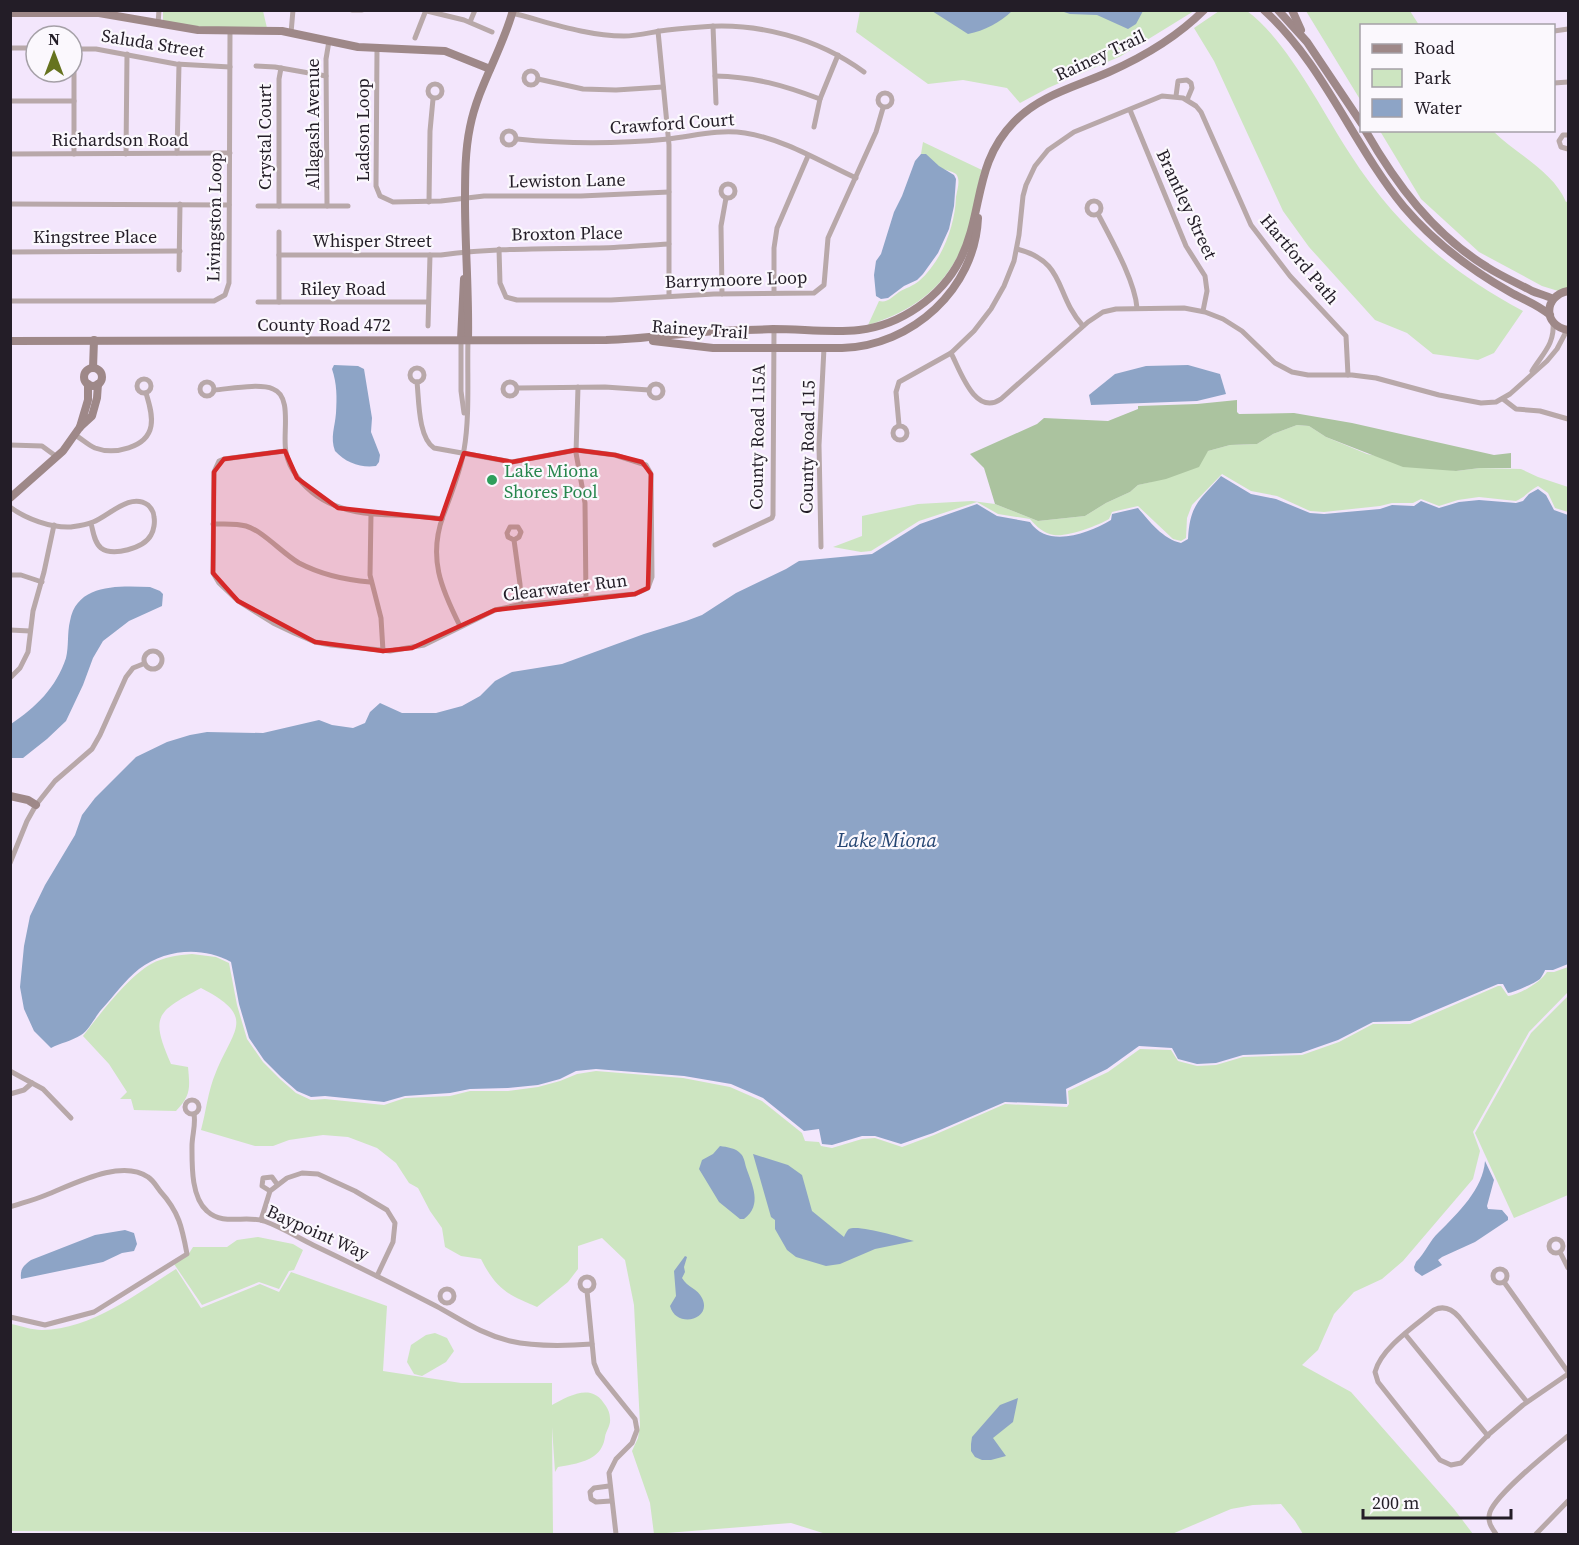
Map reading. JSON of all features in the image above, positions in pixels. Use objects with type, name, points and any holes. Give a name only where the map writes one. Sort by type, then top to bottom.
[{"type":"street","points":[[158,24],[159,10]]},
{"type":"street","points":[[291,33],[293,10]]},
{"type":"street","points":[[352,10],[362,10]]},
{"type":"street","points":[[470,22],[475,10]]},
{"type":"street","name":"Rainey Trail","points":[[1192,22],[1204,10]]},
{"type":"street","name":"Rainey Trail","points":[[637,340],[718,331],[861,329],[881,325],[910,312],[932,296],[954,270],[968,243],[979,189],[989,160],[1000,139],[1020,116],[1048,96],[1111,71],[1146,53],[1213,10]]},
{"type":"street","points":[[951,353],[973,394],[982,402],[992,404],[1001,399],[1083,326],[1103,312],[1116,309],[1184,308],[1203,312],[1223,319],[1242,331],[1267,357],[1286,370],[1302,375],[1348,375],[1385,380],[1474,402],[1491,403],[1503,399],[1547,361],[1557,350],[1568,330],[1559,328],[1535,304],[1511,293],[1473,269],[1405,208],[1374,168],[1345,118],[1300,50],[1264,10]]},
{"type":"street","points":[[1278,10],[1307,42],[1360,120]]},
{"type":"street","points":[[1292,10],[1307,42]]},
{"type":"street","points":[[415,38],[427,11],[470,22],[492,32]]},
{"type":"street","points":[[460,626],[442,589],[436,564],[438,531],[464,453],[466,420],[461,391],[465,339],[462,291],[465,266],[465,167],[469,133],[476,103],[513,12],[604,35],[637,36],[658,31],[713,26],[740,27],[776,33],[810,43],[838,55],[864,72]]},
{"type":"street","points":[[10,13],[107,13],[198,30],[291,33],[329,42],[377,49],[445,51],[490,69]]},
{"type":"street","points":[[713,26],[716,103]]},
{"type":"street","name":"Livingston Loop","points":[[10,301],[218,300],[225,295],[229,287],[230,31]]},
{"type":"street","points":[[658,31],[668,139],[669,296]]},
{"type":"street","name":"Allagash Avenue","points":[[327,206],[326,52],[329,42]]},
{"type":"street","name":"Saluda Street","points":[[84,49],[96,49],[179,64],[230,67]]},
{"type":"street","name":"Ladson Loop","points":[[377,49],[377,191],[388,201],[429,202],[465,198]]},
{"type":"street","points":[[126,154],[127,54]]},
{"type":"street","points":[[814,127],[820,99],[838,55]]},
{"type":"street","points":[[177,153],[179,64]]},
{"type":"street","points":[[256,66],[326,76]]},
{"type":"street","name":"Crystal Court","points":[[279,206],[279,79],[281,68]]},
{"type":"street","points":[[715,76],[760,80],[820,99]]},
{"type":"street","points":[[538,79],[583,89],[663,87]]},
{"type":"street","name":"Hartford Path","points":[[1176,96],[1178,81],[1186,80],[1191,83],[1192,88],[1187,100]]},
{"type":"street","points":[[74,84],[74,154]]},
{"type":"street","name":"Hartford Path","points":[[900,425],[896,393],[899,382],[951,353],[991,309],[1007,279],[1017,249],[1023,196],[1030,174],[1042,157],[1066,136],[1162,96],[1176,96],[1187,100],[1196,106],[1204,117],[1251,225],[1290,276],[1346,336],[1348,375]]},
{"type":"street","points":[[429,202],[433,99]]},
{"type":"street","points":[[10,101],[74,101]]},
{"type":"street","name":"Barrymoore Loop","points":[[499,249],[501,288],[511,299],[589,300],[722,294],[814,293],[824,285],[828,238],[876,132],[883,108]]},
{"type":"street","name":"Brantley Street","points":[[1130,110],[1186,246],[1205,276],[1208,291],[1203,312]]},
{"type":"street","points":[[1366,132],[1409,197],[1436,227],[1486,267],[1534,292],[1553,299]]},
{"type":"street","name":"Crawford Court","points":[[517,139],[575,143],[668,139],[705,133],[746,134],[771,140],[856,178]]},
{"type":"street","points":[[1568,134],[1561,136],[1559,143],[1563,149],[1569,149]]},
{"type":"street","name":"Richardson Road","points":[[10,154],[230,153]]},
{"type":"street","points":[[774,293],[774,248],[777,228],[808,156]]},
{"type":"street","name":"Lewiston Lane","points":[[465,198],[669,192]]},
{"type":"street","points":[[722,294],[721,226],[726,198]]},
{"type":"street","points":[[10,204],[229,205]]},
{"type":"street","points":[[179,270],[180,204]]},
{"type":"street","points":[[258,206],[348,206]]},
{"type":"street","name":"Rainey Trail","points":[[637,340],[713,348],[824,348],[860,347],[884,340],[912,327],[934,311],[951,292],[968,264],[977,231],[976,211]]},
{"type":"street","points":[[1098,214],[1135,293],[1137,308]]},
{"type":"street","points":[[279,232],[279,302]]},
{"type":"street","name":"Broxton Place","points":[[465,252],[669,244]]},
{"type":"street","points":[[1017,249],[1036,255],[1051,268],[1072,314],[1083,326]]},
{"type":"street","name":"Kingstree Place","points":[[10,252],[180,250]]},
{"type":"street","name":"Whisper Street","points":[[279,255],[430,255],[465,252]]},
{"type":"street","points":[[428,326],[430,255]]},
{"type":"street","points":[[1529,375],[1552,341],[1554,333],[1550,306],[1553,299],[1568,291]]},
{"type":"street","name":"Riley Road","points":[[258,302],[428,302]]},
{"type":"street","name":"County Road 115A","points":[[715,545],[772,518],[773,515],[774,329]]},
{"type":"street","points":[[93,368],[94,340]]},
{"type":"street","name":"County Road 472","points":[[10,341],[637,340]]},
{"type":"street","name":"County Road 115","points":[[821,547],[819,445],[824,348]]},
{"type":"street","points":[[10,498],[57,457],[80,427],[92,416],[102,375],[99,370],[93,368],[85,374],[88,398],[80,427]]},
{"type":"street","name":"Clearwater Run","points":[[285,451],[219,461],[214,472],[213,573],[219,583],[238,600],[273,623],[315,642],[398,651],[424,645],[495,610],[521,604],[635,594],[648,588],[650,584],[651,474],[642,462],[615,455],[576,450],[512,462],[441,450],[430,445],[424,435],[417,382]]},
{"type":"street","points":[[88,384],[93,386],[98,384]]},
{"type":"street","points":[[214,390],[266,387],[279,392],[285,401],[285,451],[297,478],[316,495],[338,508],[358,513],[428,516],[442,519]]},
{"type":"street","points":[[578,387],[576,450],[585,503],[586,599]]},
{"type":"street","points":[[518,388],[578,387],[649,390]]},
{"type":"street","points":[[75,435],[89,445],[101,449],[127,448],[139,444],[148,435],[152,424],[146,393]]},
{"type":"street","points":[[88,398],[97,400]]},
{"type":"street","points":[[1503,399],[1516,409],[1540,411],[1569,419]]},
{"type":"street","points":[[10,445],[42,446],[57,457]]},
{"type":"street","points":[[10,507],[23,515],[54,525],[71,527],[91,523],[121,506],[134,502],[149,506],[154,516],[152,534],[146,541],[132,548],[117,551],[106,550],[98,545],[91,523]]},
{"type":"street","points":[[371,514],[370,582],[381,618],[383,651]]},
{"type":"street","points":[[213,524],[243,525],[252,528],[290,557],[327,576],[370,582]]},
{"type":"street","points":[[10,678],[20,668],[26,657],[33,611],[42,582],[54,525]]},
{"type":"street","points":[[514,540],[520,574],[521,604]]},
{"type":"street","points":[[10,574],[42,582]]},
{"type":"street","points":[[10,630],[30,631]]},
{"type":"street","points":[[10,863],[36,806],[56,781],[92,748],[126,677],[133,668],[144,664]]},
{"type":"street","points":[[10,796],[28,800],[36,806]]},
{"type":"street","points":[[10,1071],[43,1089],[71,1118]]},
{"type":"street","points":[[10,1094],[24,1090],[32,1083]]},
{"type":"street","name":"Baypoint Way","points":[[194,1114],[194,1167],[197,1195],[200,1203],[215,1217],[261,1221],[441,1305],[481,1332],[513,1342],[552,1346],[592,1344]]},
{"type":"street","points":[[10,1207],[83,1180],[117,1171],[135,1172],[148,1177],[173,1206],[182,1229],[187,1254],[94,1312],[45,1325],[10,1317]]},
{"type":"street","points":[[261,1221],[270,1191],[277,1184],[302,1173],[318,1174],[380,1204],[395,1223],[393,1242],[377,1276]]},
{"type":"street","points":[[270,1191],[262,1186],[263,1178],[272,1177],[277,1184]]},
{"type":"street","points":[[1560,1252],[1569,1268]]},
{"type":"street","points":[[1504,1282],[1569,1373],[1527,1402],[1461,1463],[1451,1465],[1440,1460],[1376,1378],[1375,1372],[1379,1363],[1405,1334],[1434,1310],[1443,1307],[1451,1310],[1527,1402]]},
{"type":"street","points":[[587,1291],[594,1363],[598,1373],[635,1419],[637,1430],[632,1443],[616,1458],[610,1468],[610,1501],[616,1534]]},
{"type":"street","points":[[1405,1334],[1488,1436]]},
{"type":"street","points":[[1496,1534],[1489,1521],[1490,1511],[1524,1473],[1569,1437]]},
{"type":"street","points":[[609,1486],[594,1488],[590,1492],[593,1501],[610,1501]]},
{"type":"street","points":[[1537,1534],[1568,1502]]},
{"type":"highlighted area","points":[[576,450],[615,455],[642,462],[651,474],[648,588],[635,594],[495,610],[412,648],[383,651],[315,642],[238,601],[213,573],[214,472],[224,459],[285,451],[297,478],[338,508],[441,519],[464,453],[512,462]]},
{"type":"green space","points":[[163,11],[263,11],[267,28],[210,28],[163,22]]},
{"type":"green space","points":[[860,11],[1194,11],[1121,56],[1020,103],[1007,88],[963,80],[928,84],[856,32]]},
{"type":"green space","points":[[1219,11],[1247,11],[1276,40],[1303,77],[1368,180],[1405,225],[1471,280],[1523,311],[1494,353],[1478,360],[1433,354],[1407,333],[1375,320],[1309,247],[1283,211],[1214,61],[1194,28]]},
{"type":"green space","points":[[1306,11],[1410,11],[1418,24],[1360,24],[1360,99]]},
{"type":"green space","points":[[1381,132],[1494,132],[1543,172],[1560,191],[1566,202],[1568,201],[1568,294],[1542,286],[1479,252],[1421,199]]},
{"type":"green space","points":[[923,142],[982,170],[968,232],[960,252],[938,284],[908,308],[868,325],[879,301],[890,299],[917,283],[927,273],[941,253],[950,231],[958,179],[956,174],[939,167],[929,157],[921,154]]},
{"type":"green space","points":[[1237,400],[1239,414],[1294,413],[1352,423],[1494,455],[1511,453],[1511,468],[1456,471],[1403,467],[1326,437],[1309,426],[1297,425],[1273,434],[1257,444],[1230,445],[1208,451],[1199,467],[1166,479],[1138,485],[1130,492],[1085,516],[1038,521],[995,504],[984,468],[970,454],[1037,424],[1044,418],[1108,421],[1138,409],[1138,406]]},
{"type":"green space","points":[[1297,425],[1309,426],[1326,437],[1367,454],[1456,471],[1480,468],[1521,469],[1568,487],[1568,512],[1555,508],[1548,493],[1538,486],[1516,501],[1479,497],[1439,506],[1421,499],[1413,503],[1392,503],[1324,512],[1310,511],[1277,496],[1251,491],[1222,474],[1192,505],[1187,518],[1186,538],[1181,541],[1173,539],[1138,506],[1112,512],[1109,519],[1090,528],[1060,535],[1044,531],[1030,519],[998,514],[977,502],[919,521],[871,551],[861,552],[833,547],[862,536],[862,516],[918,504],[972,501],[995,504],[1038,521],[1085,516],[1130,492],[1138,485],[1151,482],[1208,451],[1230,445],[1257,444],[1273,434]]},
{"type":"green space","points":[[192,954],[216,957],[229,963],[237,1005],[247,1039],[263,1062],[280,1079],[296,1093],[311,1100],[325,1099],[384,1105],[405,1098],[538,1087],[577,1074],[596,1071],[683,1078],[730,1087],[762,1101],[802,1133],[805,1141],[819,1142],[821,1146],[832,1148],[862,1139],[875,1138],[902,1147],[1005,1104],[1067,1107],[1069,1104],[1068,1091],[1108,1072],[1140,1049],[1171,1050],[1178,1061],[1197,1066],[1216,1065],[1243,1057],[1302,1055],[1339,1042],[1373,1024],[1410,1024],[1498,986],[1501,986],[1508,996],[1513,995],[1535,984],[1547,972],[1568,967],[1568,992],[1529,1032],[1473,1132],[1480,1151],[1473,1179],[1403,1261],[1382,1279],[1354,1292],[1334,1314],[1318,1350],[1302,1365],[1351,1392],[1454,1509],[1473,1534],[1303,1534],[1281,1504],[1231,1509],[1172,1534],[826,1534],[791,1523],[654,1534],[650,1503],[632,1451],[638,1438],[640,1425],[634,1305],[625,1260],[602,1238],[578,1246],[578,1269],[568,1282],[537,1307],[504,1290],[492,1277],[481,1259],[461,1256],[445,1247],[442,1228],[418,1188],[409,1183],[396,1163],[377,1148],[348,1137],[323,1135],[289,1140],[273,1146],[255,1146],[201,1130],[213,1079],[234,1034],[236,1024],[230,1007],[201,988],[166,1010],[159,1025],[164,1048],[171,1064],[188,1067],[187,1096],[176,1111],[134,1110],[131,1099],[120,1099],[127,1092],[109,1064],[83,1036],[115,997],[142,970],[161,960]]},
{"type":"green space","points":[[1568,996],[1568,1195],[1514,1218],[1475,1133],[1531,1033]]},
{"type":"green space","points":[[258,1237],[293,1244],[303,1250],[294,1270],[289,1271],[279,1289],[259,1282],[202,1305],[174,1264],[188,1255],[193,1247],[227,1247],[237,1240]]},
{"type":"green space","points":[[176,1269],[201,1308],[260,1284],[279,1292],[291,1272],[387,1306],[383,1371],[461,1383],[552,1383],[552,1405],[578,1393],[592,1393],[603,1402],[609,1414],[610,1424],[603,1445],[594,1456],[558,1467],[555,1472],[552,1427],[553,1533],[11,1531],[11,1324],[42,1330],[78,1324],[113,1308]]},
{"type":"green space","points":[[435,1333],[447,1338],[454,1351],[446,1362],[422,1376],[414,1374],[407,1362],[411,1345],[426,1335]]},
{"type":"water","points":[[932,11],[1012,11],[992,26],[968,34]]},
{"type":"water","points":[[1061,11],[1143,11],[1136,24],[1128,29],[1097,15],[1070,14]]},
{"type":"water","points":[[921,154],[926,154],[956,179],[949,229],[938,253],[923,274],[888,298],[881,299],[876,296],[874,275],[876,261],[881,254],[894,212],[915,161]]},
{"type":"water","points":[[334,365],[358,366],[364,369],[372,418],[371,432],[380,455],[376,466],[354,464],[335,451],[333,437],[336,396],[332,369]]},
{"type":"water","points":[[1188,365],[1220,374],[1226,394],[1197,401],[1091,405],[1089,395],[1115,374],[1146,366]]},
{"type":"water","name":"Lake Miona","points":[[1221,476],[1251,494],[1276,499],[1310,513],[1380,509],[1392,505],[1414,506],[1421,501],[1439,508],[1459,502],[1479,500],[1516,503],[1523,501],[1538,489],[1546,495],[1554,510],[1568,515],[1568,964],[1553,970],[1545,970],[1540,979],[1508,993],[1503,984],[1498,984],[1410,1021],[1373,1022],[1338,1040],[1301,1053],[1243,1055],[1216,1063],[1197,1064],[1178,1059],[1172,1048],[1139,1046],[1107,1069],[1066,1089],[1067,1104],[1005,1102],[901,1144],[875,1136],[862,1136],[832,1145],[822,1144],[819,1129],[804,1131],[763,1098],[731,1084],[684,1076],[596,1069],[576,1071],[560,1079],[538,1085],[405,1096],[384,1102],[325,1096],[311,1097],[297,1091],[281,1077],[264,1060],[249,1038],[239,1004],[231,962],[196,952],[161,957],[139,969],[124,983],[87,1030],[77,1037],[51,1048],[34,1031],[24,1009],[20,987],[30,916],[45,885],[75,835],[82,815],[95,798],[136,757],[167,742],[207,732],[263,733],[319,720],[332,725],[353,728],[365,723],[370,712],[380,703],[402,713],[436,713],[462,706],[480,696],[495,681],[512,672],[562,664],[702,615],[736,593],[799,561],[872,554],[920,524],[977,504],[997,516],[1030,522],[1047,535],[1058,537],[1092,530],[1111,520],[1112,514],[1138,508],[1163,534],[1181,543],[1188,539],[1191,518],[1197,504]]},
{"type":"water","points":[[150,587],[163,594],[162,606],[129,621],[103,641],[93,658],[66,721],[23,758],[11,758],[11,724],[37,704],[57,679],[66,658],[70,621],[74,609],[81,600],[101,589]]},
{"type":"water","points":[[720,1146],[737,1150],[744,1160],[755,1201],[750,1213],[744,1219],[740,1219],[719,1202],[699,1169],[702,1160],[713,1154]]},
{"type":"water","points":[[753,1154],[788,1165],[802,1175],[812,1211],[844,1237],[849,1229],[861,1228],[914,1241],[875,1249],[840,1264],[826,1266],[796,1257],[787,1250],[775,1229],[775,1220],[771,1217]]},
{"type":"water","points":[[1485,1161],[1494,1180],[1488,1209],[1502,1210],[1508,1220],[1475,1242],[1442,1257],[1438,1260],[1442,1265],[1422,1276],[1415,1271],[1416,1262],[1436,1235],[1475,1191]]},
{"type":"water","points":[[125,1230],[134,1233],[137,1244],[134,1251],[122,1253],[103,1262],[21,1279],[23,1268],[31,1260],[95,1235]]},
{"type":"water","points":[[685,1256],[687,1257],[685,1272],[682,1278],[700,1295],[704,1306],[702,1312],[692,1319],[679,1318],[670,1306],[676,1296],[674,1271]]},
{"type":"water","points":[[1018,1398],[1013,1422],[993,1438],[1006,1456],[991,1460],[975,1457],[971,1451],[972,1437],[1000,1405]]},
{"type":"place","name":"Lake Miona Shores Pool","points":[[492,480]]}]
